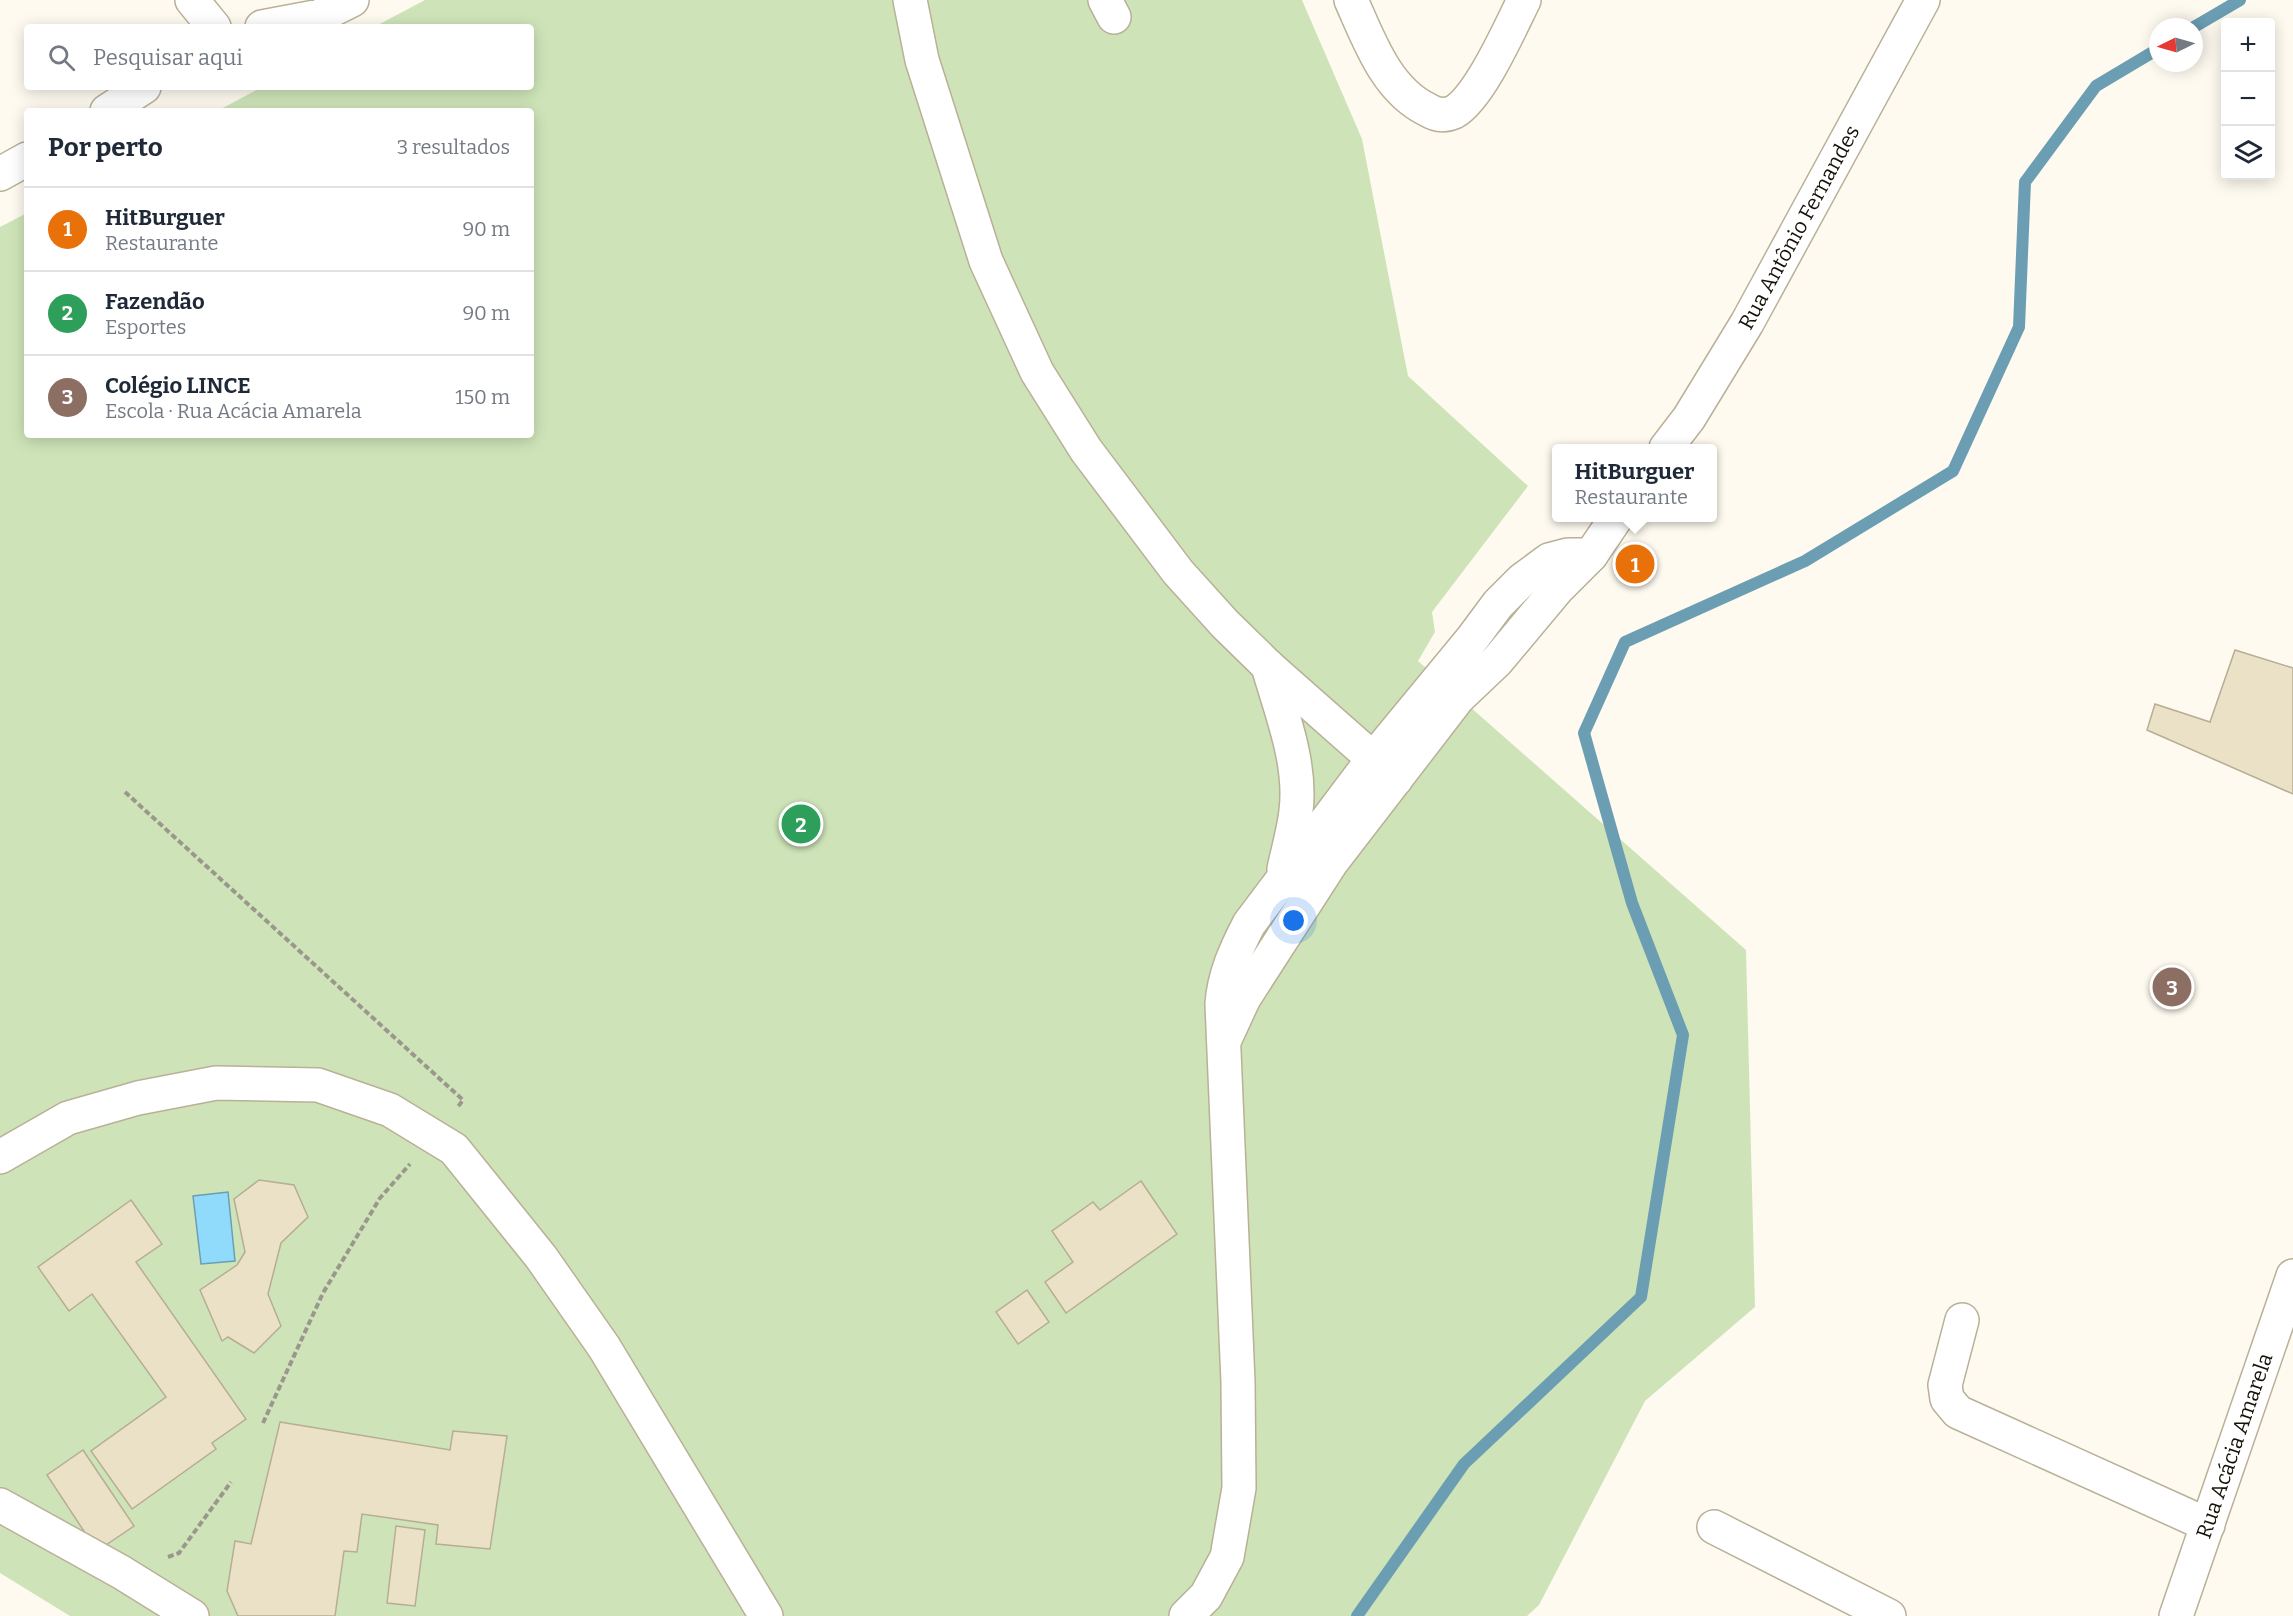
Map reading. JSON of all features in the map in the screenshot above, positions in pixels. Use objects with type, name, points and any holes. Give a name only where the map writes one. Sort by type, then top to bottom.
[{"type":"street","points":[[192,0],[212,24]]},
{"type":"street","points":[[278,24],[320,16],[352,0]]},
{"type":"street","points":[[910,0],[922,60],[986,261],[1037,372],[1086,450],[1178,572],[1225,624],[1268,666],[1384,769]]},
{"type":"street","points":[[1351,0],[1373,49],[1392,81],[1416,104],[1437,115],[1453,112],[1466,101],[1500,46],[1524,0]]},
{"type":"street","name":"Rua Antônio Fernandes","points":[[1669,444],[1689,418],[1747,323],[1923,0]]},
{"type":"street","points":[[111,108],[139,90]]},
{"type":"street","points":[[0,174],[24,161]]},
{"type":"street","points":[[1186,1616],[1206,1596],[1227,1557],[1239,1488],[1238,1382],[1225,1107],[1225,1040],[1222,1021],[1223,989],[1234,952],[1249,924],[1282,879],[1384,769],[1448,689],[1476,659],[1498,604],[1549,560],[1568,555],[1591,555],[1613,522]]},
{"type":"street","points":[[1268,666],[1291,745],[1297,787],[1296,810],[1282,879]]},
{"type":"street","points":[[1225,1040],[1244,998],[1331,863],[1384,769]]},
{"type":"street","points":[[0,1157],[68,1118],[138,1098],[216,1083],[318,1085],[390,1110],[454,1149],[541,1257],[604,1347],[766,1616]]},
{"type":"street","name":"Rua Acácia Amarela","points":[[2176,1616],[2293,1276]]},
{"type":"street","points":[[1962,1320],[1945,1385],[1947,1399],[1958,1412],[2208,1525]]},
{"type":"street","points":[[0,1505],[121,1572],[192,1616]]},
{"type":"street","points":[[1714,1527],[1888,1616]]},
{"type":"path","points":[[121,1572],[179,1553],[231,1482]]},
{"type":"green space","points":[[425,0],[1302,0],[1362,139],[1408,376],[1528,486],[1432,612],[1435,632],[1418,661],[1746,950],[1755,1307],[1645,1401],[1539,1605],[1527,1616],[70,1616],[0,1573],[0,227],[24,215],[24,438],[534,438],[534,108],[223,108],[256,90],[534,90],[534,24],[380,24]]},
{"type":"water","points":[[228,1192],[235,1261],[201,1264],[193,1196]]},
{"type":"building","points":[[2235,650],[2293,668],[2293,794],[2147,730],[2155,704],[2210,722]]},
{"type":"building","points":[[259,1180],[294,1185],[308,1217],[281,1243],[268,1294],[281,1326],[254,1353],[228,1337],[222,1341],[200,1290],[237,1265],[245,1252],[234,1199]]},
{"type":"building","points":[[1141,1181],[1177,1234],[1066,1313],[1045,1282],[1073,1262],[1052,1231],[1093,1202],[1100,1210]]},
{"type":"building","points":[[131,1200],[162,1244],[136,1262],[246,1419],[212,1443],[216,1449],[132,1509],[91,1451],[166,1397],[92,1294],[69,1311],[38,1267]]},
{"type":"building","points":[[1027,1290],[1049,1322],[1018,1344],[996,1312]]},
{"type":"building","points":[[280,1422],[450,1450],[453,1431],[507,1436],[490,1549],[436,1544],[438,1525],[362,1514],[357,1552],[344,1551],[335,1616],[238,1616],[227,1591],[235,1541],[251,1544]]},
{"type":"building","points":[[83,1450],[134,1526],[97,1551],[47,1475]]},
{"type":"building","points":[[396,1526],[425,1530],[415,1606],[387,1603]]},
{"type":"waterway","points":[[2203,22],[2240,0]]},
{"type":"waterway","points":[[1357,1616],[1464,1464],[1641,1297],[1683,1035],[1632,903],[1584,733],[1625,642],[1805,561],[1953,471],[2019,327],[2025,182],[2096,86],[2149,54]]},
{"type":"place","name":"HitBurguer","points":[[1635,564]]},
{"type":"place","name":"Fazendão","points":[[801,824]]},
{"type":"place","name":"Colégio LINCE","points":[[2172,987]]}]
